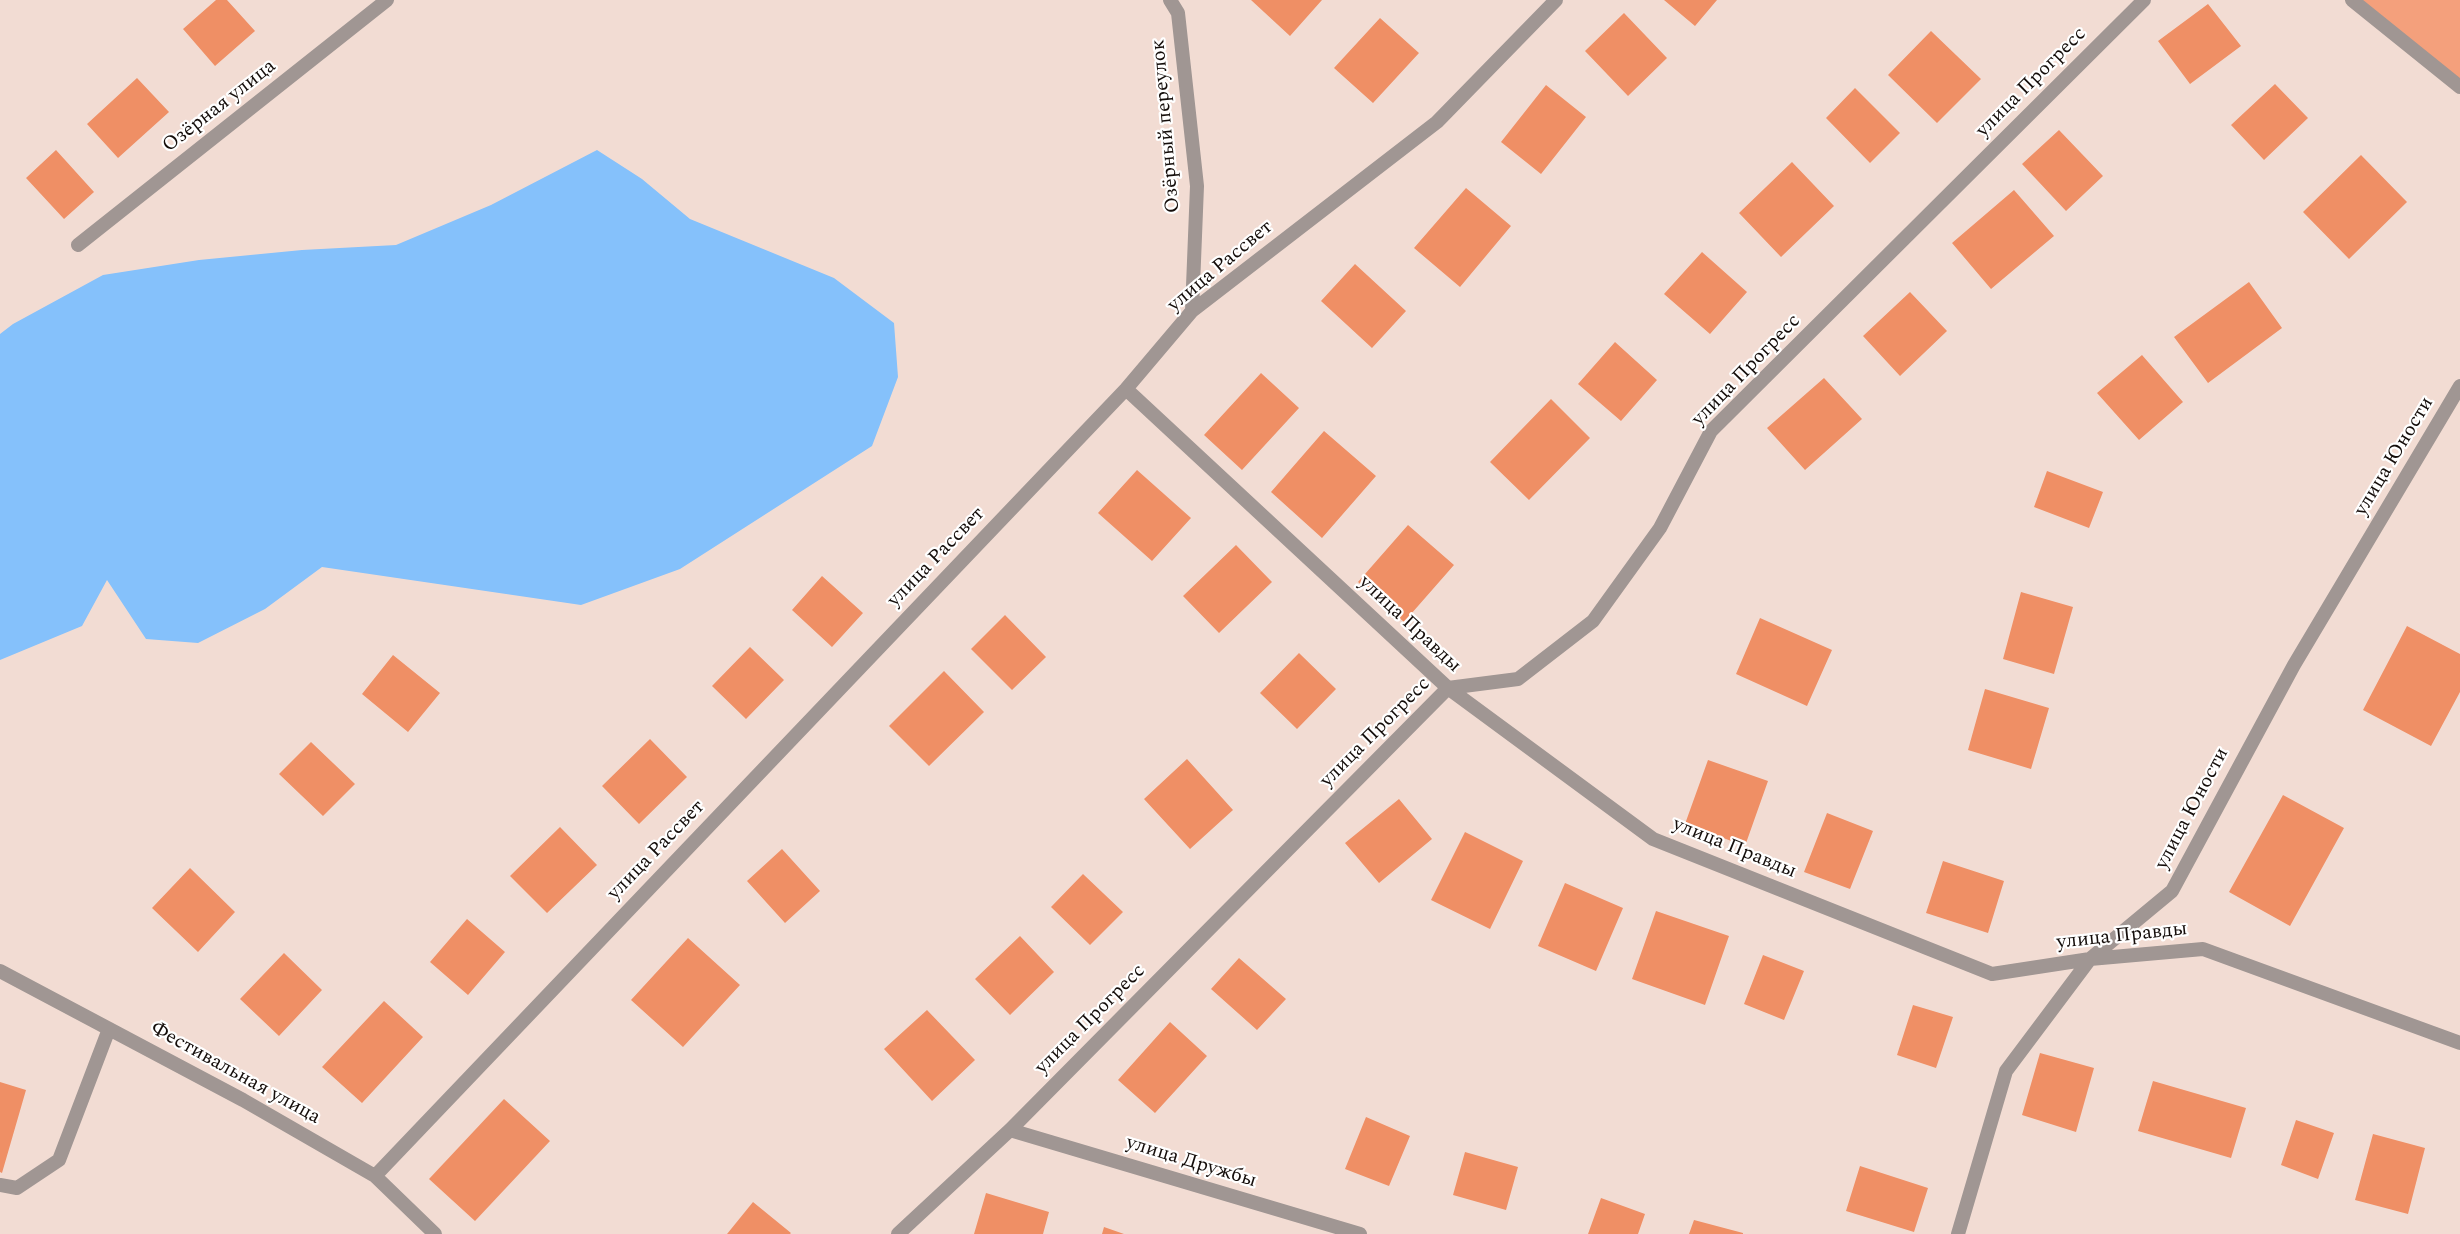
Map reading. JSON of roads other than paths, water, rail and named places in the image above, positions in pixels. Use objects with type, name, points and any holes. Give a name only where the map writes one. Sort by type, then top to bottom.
[{"type":"street","name":"Озёрная улица","points":[[78,245],[387,0]]},
{"type":"street","name":"Озёрный переулок","points":[[1170,0],[1178,13],[1196,186],[1192,311]]},
{"type":"street","name":"улица Рассвет","points":[[375,1176],[1126,389],[1192,311],[1437,122],[1556,0]]},
{"type":"street","name":"улица Прогресс","points":[[898,1234],[1010,1130],[1448,688],[1518,679],[1593,621],[1660,528],[1712,431],[2144,0]]},
{"type":"street","points":[[2352,0],[2460,88]]},
{"type":"street","name":"улица Юности","points":[[1958,1234],[2006,1071],[2090,959],[2172,891],[2294,665],[2460,386]]},
{"type":"street","name":"улица Правды","points":[[1126,389],[1448,688],[1653,839],[1992,974],[2090,959],[2203,949],[2460,1043]]},
{"type":"street","name":"Фестивальная улица","points":[[0,971],[243,1100],[375,1176],[435,1234]]},
{"type":"street","points":[[0,1185],[18,1188],[59,1160],[109,1029]]},
{"type":"street","name":"улица Дружбы","points":[[1010,1130],[1360,1234]]},
{"type":"water","points":[[597,150],[642,179],[690,219],[834,278],[894,323],[898,377],[872,446],[680,569],[581,605],[322,567],[265,609],[198,643],[146,639],[107,580],[82,626],[0,660],[0,334],[13,324],[103,275],[199,260],[302,250],[396,245],[491,205]]}]
